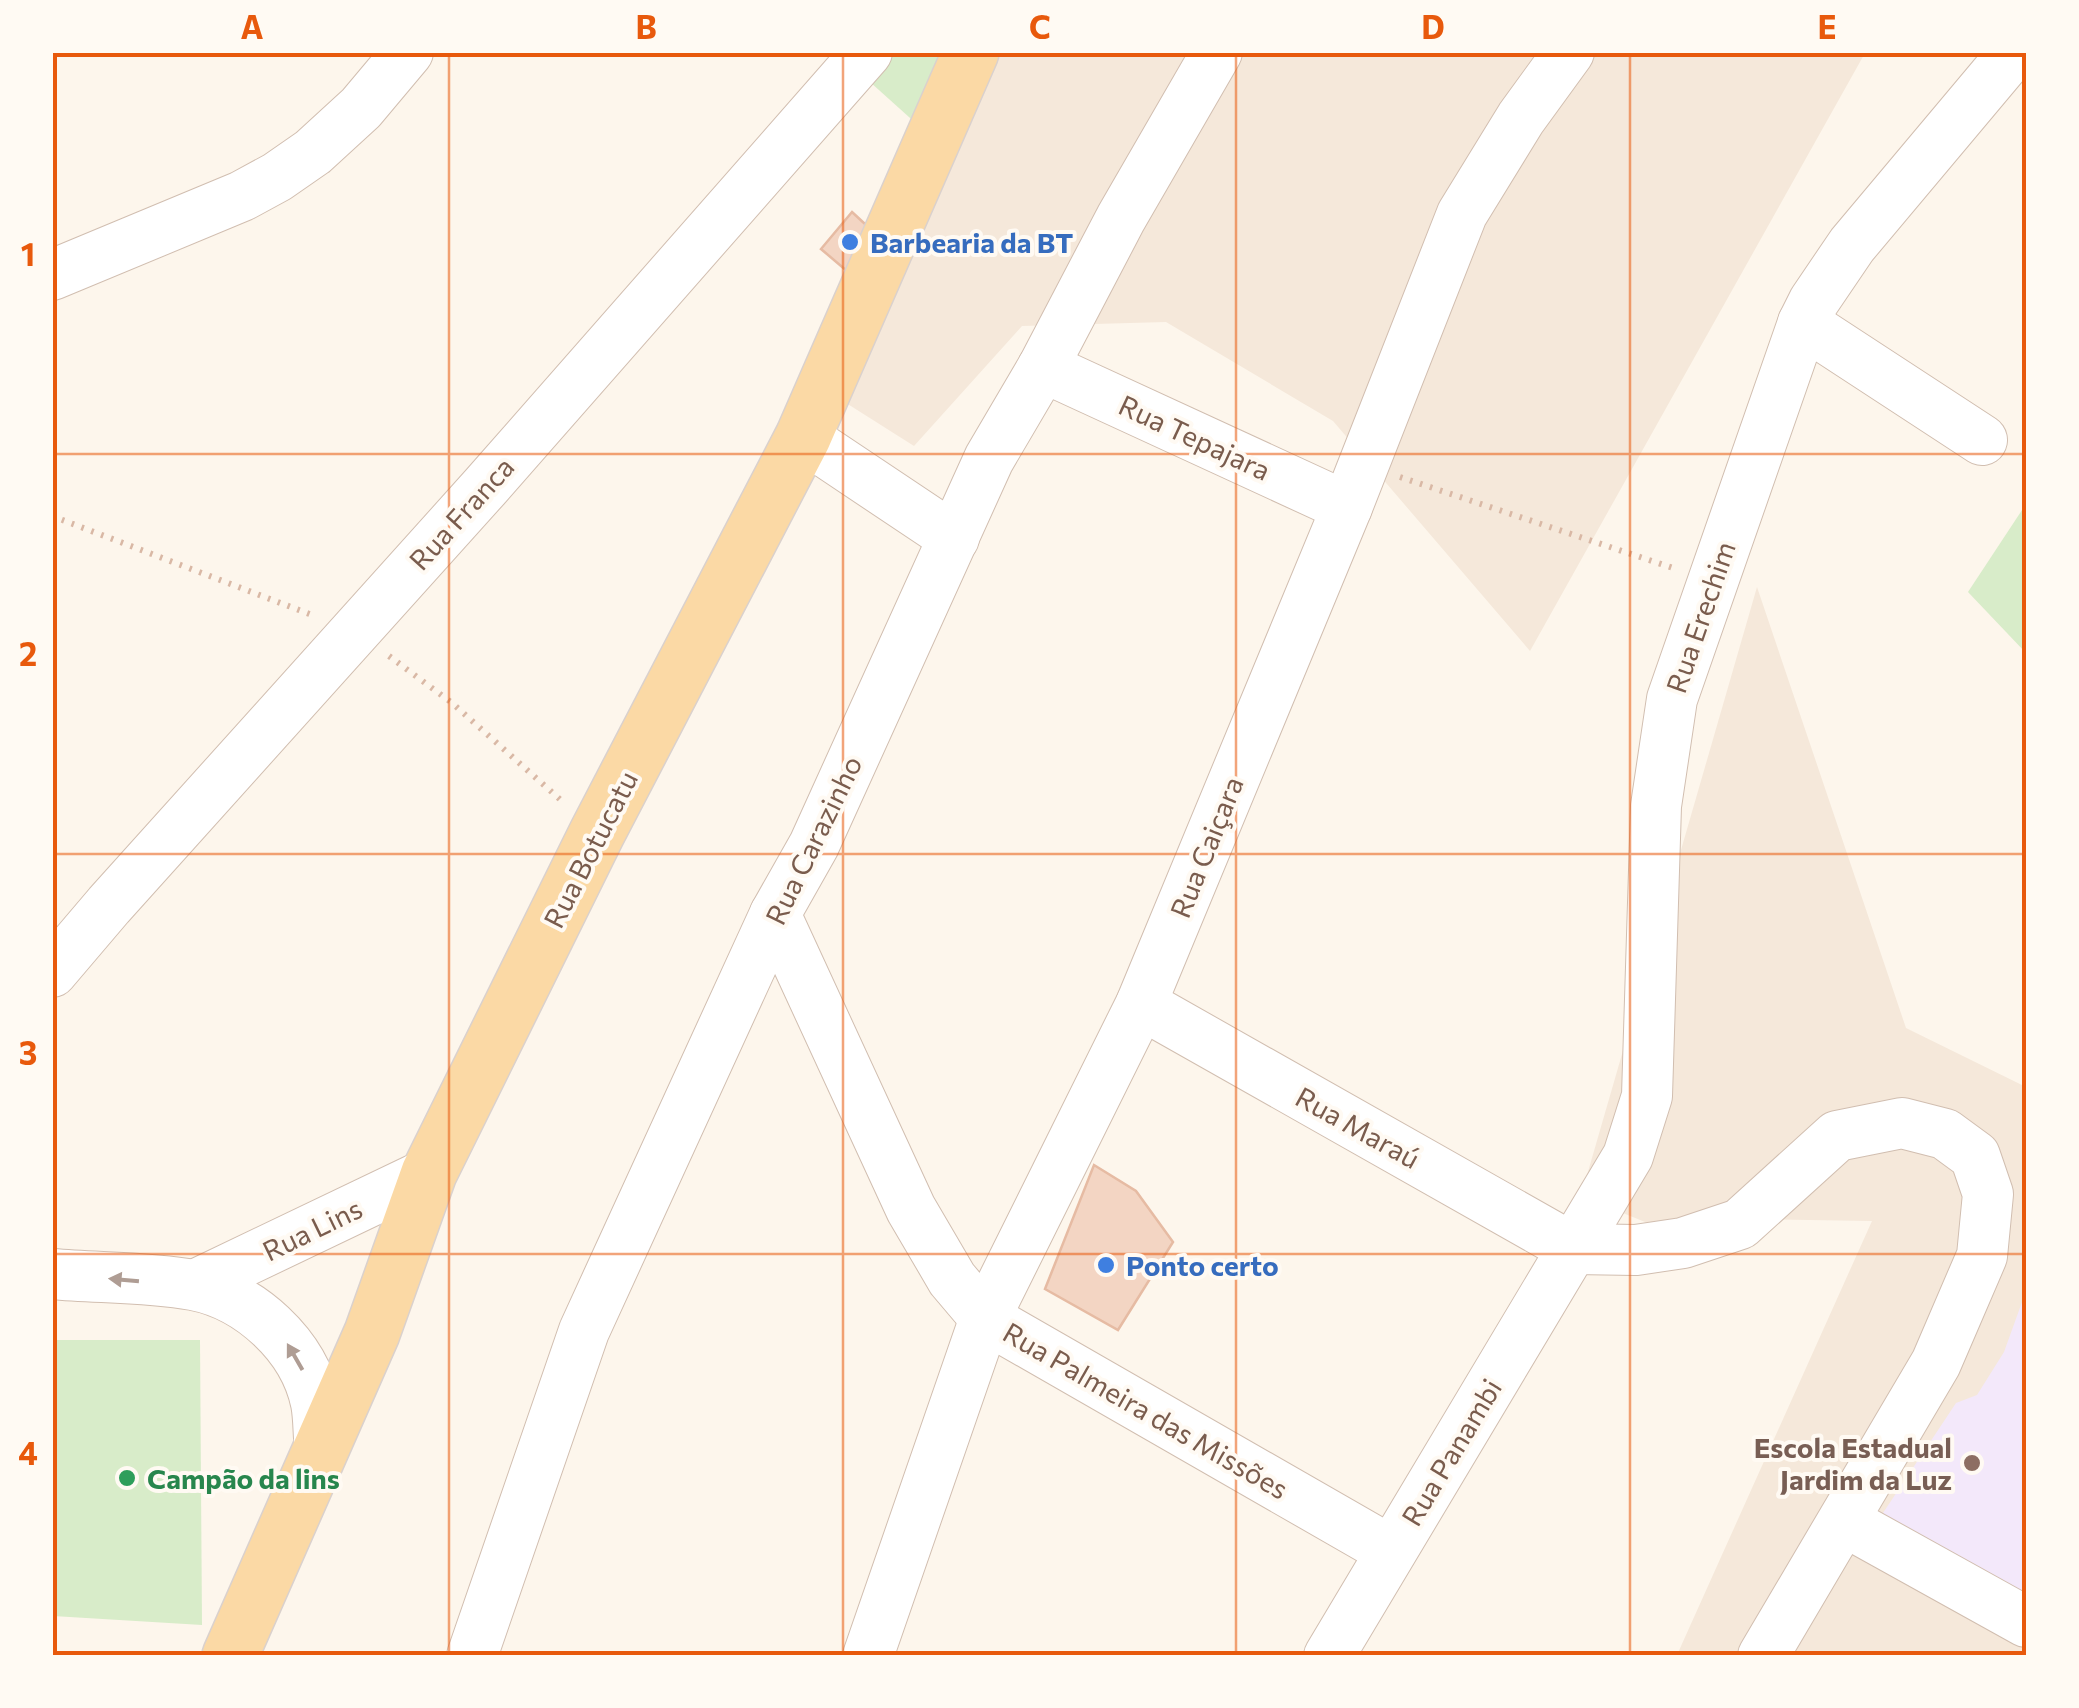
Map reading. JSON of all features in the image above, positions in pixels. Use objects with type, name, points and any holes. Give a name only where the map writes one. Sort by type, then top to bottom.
[{"type":"main road","name":"Rua Botucatu","points":[[230,1656],[372,1333],[429,1173],[597,833],[803,437],[971,52]]},
{"type":"street","points":[[52,276],[242,196],[277,177],[313,152],[361,108],[408,52]]},
{"type":"street","name":"Rua Franca","points":[[52,972],[867,52]]},
{"type":"street","name":"Rua Carazinho","points":[[472,1656],[584,1331],[776,914],[814,845],[989,460],[1217,52]]},
{"type":"street","name":"Rua Caiçara","points":[[868,1656],[985,1318],[1141,1004],[1355,486],[1462,214],[1521,118],[1570,52]]},
{"type":"street","name":"Rua Erechim","points":[[1574,1249],[1628,1156],[1647,1096],[1656,806],[1672,699],[1804,323],[1852,244],[2014,52]]},
{"type":"street","points":[[1804,323],[1982,440]]},
{"type":"street","name":"Rua Tepajara","points":[[1042,367],[1355,486]]},
{"type":"street","points":[[803,437],[954,538]]},
{"type":"street","name":"Rua Palmeira das Missões","points":[[776,914],[910,1210],[952,1279],[985,1318],[1391,1552]]},
{"type":"street","name":"Rua Maraú","points":[[1141,1004],[1574,1249]]},
{"type":"street","points":[[1574,1249],[1636,1250],[1683,1243],[1740,1224],[1837,1136],[1902,1122],[1945,1134],[1974,1156],[1988,1194],[1982,1256],[1936,1363],[1763,1656]]},
{"type":"street","name":"Rua Lins","points":[[195,1286],[429,1173]]},
{"type":"street","name":"Rua Panambi","points":[[1328,1656],[1574,1249]]},
{"type":"street","points":[[52,1274],[195,1286],[242,1306],[280,1332],[298,1359],[316,1402],[320,1450]]},
{"type":"street","points":[[1844,1521],[2026,1622]]},
{"type":"path","points":[[1355,486],[1712,581]]},
{"type":"path","points":[[52,516],[355,632],[452,702],[597,833]]},
{"type":"shaded area","points":[[963,53],[1865,53],[1530,651],[1333,421],[1166,322],[1022,326],[914,446],[824,389]]},
{"type":"shaded area","points":[[1757,587],[1906,1028],[2026,1087],[2026,1655],[1677,1655],[1872,1221],[1739,1219],[1682,1237],[1581,1196]]},
{"type":"shaded area","name":"Escola Estadual Jardim da Luz","points":[[2026,1291],[2026,1599],[1877,1522],[1956,1403],[1977,1395],[2004,1352]]},
{"type":"green space","points":[[878,53],[966,53],[929,135],[860,73]]},
{"type":"green space","points":[[2026,504],[2026,653],[1968,592]]},
{"type":"green space","name":"Campão da lins","points":[[52,1340],[200,1340],[202,1625],[53,1616]]},
{"type":"building","name":"Barbearia da BT","points":[[852,212],[878,236],[854,277],[821,249]]},
{"type":"building","name":"Ponto certo","points":[[1094,1165],[1136,1191],[1173,1242],[1118,1330],[1045,1289]]},
{"type":"place","name":"Barbearia da BT","points":[[850,242]]},
{"type":"place","name":"Ponto certo","points":[[1106,1265]]},
{"type":"place","name":"Escola Estadual Jardim da Luz","points":[[1972,1463]]},
{"type":"place","name":"Campão da lins","points":[[127,1478]]}]
